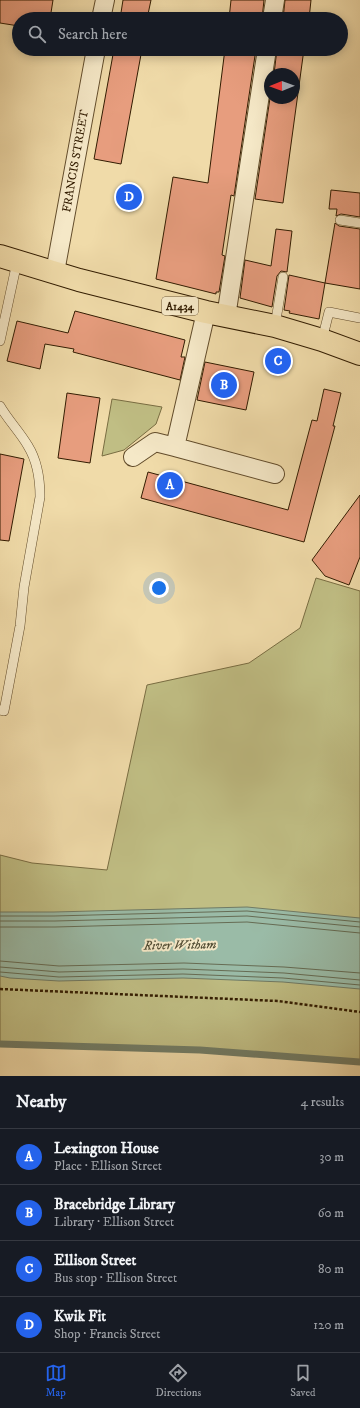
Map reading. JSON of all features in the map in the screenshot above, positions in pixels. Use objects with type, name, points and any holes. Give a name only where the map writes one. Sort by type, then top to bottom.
[{"type":"main road","name":"A1434","points":[[8,259],[79,280],[216,314],[275,326],[322,340],[360,354]]},
{"type":"street","points":[[102,12],[105,0]]},
{"type":"street","points":[[273,12],[274,0]]},
{"type":"street","name":"FRANCIS STREET","points":[[55,272],[95,56]]},
{"type":"street","points":[[175,447],[216,314],[266,56]]},
{"type":"street","points":[[133,457],[155,442],[275,474]]},
{"type":"lane","points":[[340,220],[360,223]]},
{"type":"lane","points":[[0,340],[8,259]]},
{"type":"lane","points":[[275,326],[283,277]]},
{"type":"lane","points":[[322,340],[329,312],[360,318]]},
{"type":"lane","points":[[0,406],[6,417],[28,446],[37,466],[40,482],[40,497],[24,587],[20,626],[4,711],[0,710]]},
{"type":"path","points":[[0,989],[278,1001],[360,1012]]},
{"type":"shaded area","points":[[112,399],[162,407],[156,424],[124,450],[102,456]]},
{"type":"shaded area","points":[[316,578],[360,591],[360,1062],[200,1050],[0,1044],[0,855],[32,863],[107,870],[147,685],[249,663],[300,628]]},
{"type":"water","name":"River Witham","points":[[247,907],[360,918],[360,989],[283,982],[183,978],[59,981],[0,976],[0,912]]},
{"type":"building","points":[[0,0],[53,0],[51,12],[12,12],[12,25],[0,23]]},
{"type":"building","points":[[123,0],[151,0],[148,12],[121,12]]},
{"type":"building","points":[[231,0],[264,0],[263,12],[230,12]]},
{"type":"building","points":[[285,0],[311,0],[310,12],[284,12]]},
{"type":"building","points":[[113,56],[141,56],[121,164],[94,159]]},
{"type":"building","points":[[224,56],[255,56],[234,196],[231,195],[222,255],[225,256],[219,292],[216,292],[216,294],[156,279],[173,177],[208,183]]},
{"type":"building","points":[[276,56],[303,56],[300,78],[300,68],[275,68]]},
{"type":"building","points":[[269,104],[296,104],[283,203],[255,199]]},
{"type":"building","points":[[331,190],[360,193],[360,217],[341,214],[336,216],[337,209],[329,209]]},
{"type":"building","points":[[335,223],[339,226],[360,229],[360,289],[325,283]]},
{"type":"building","points":[[276,229],[292,231],[287,272],[281,271],[277,276],[272,307],[240,298],[245,260],[271,266]]},
{"type":"building","points":[[289,275],[325,283],[319,319],[289,313],[290,311],[284,310]]},
{"type":"building","points":[[75,311],[185,340],[181,357],[185,357],[180,380],[73,352],[74,349],[45,344],[40,369],[7,361],[17,321],[68,333]]},
{"type":"building","points":[[205,362],[254,372],[246,410],[197,400]]},
{"type":"building","points":[[324,389],[341,393],[333,426],[335,426],[304,542],[141,498],[148,472],[288,510],[312,420],[317,421]]},
{"type":"building","points":[[67,393],[100,398],[90,463],[58,458]]},
{"type":"building","points":[[0,454],[24,459],[9,541],[0,540]]},
{"type":"building","points":[[360,495],[360,557],[349,585],[325,576],[312,560]]},
{"type":"waterway","points":[[0,1044],[200,1050],[360,1062]]},
{"type":"place","name":"Kwik Fit","points":[[129,197]]},
{"type":"place","name":"Ellison Street","points":[[278,361]]},
{"type":"place","name":"Bracebridge Library","points":[[224,385]]},
{"type":"place","name":"Lexington House","points":[[170,485]]}]
